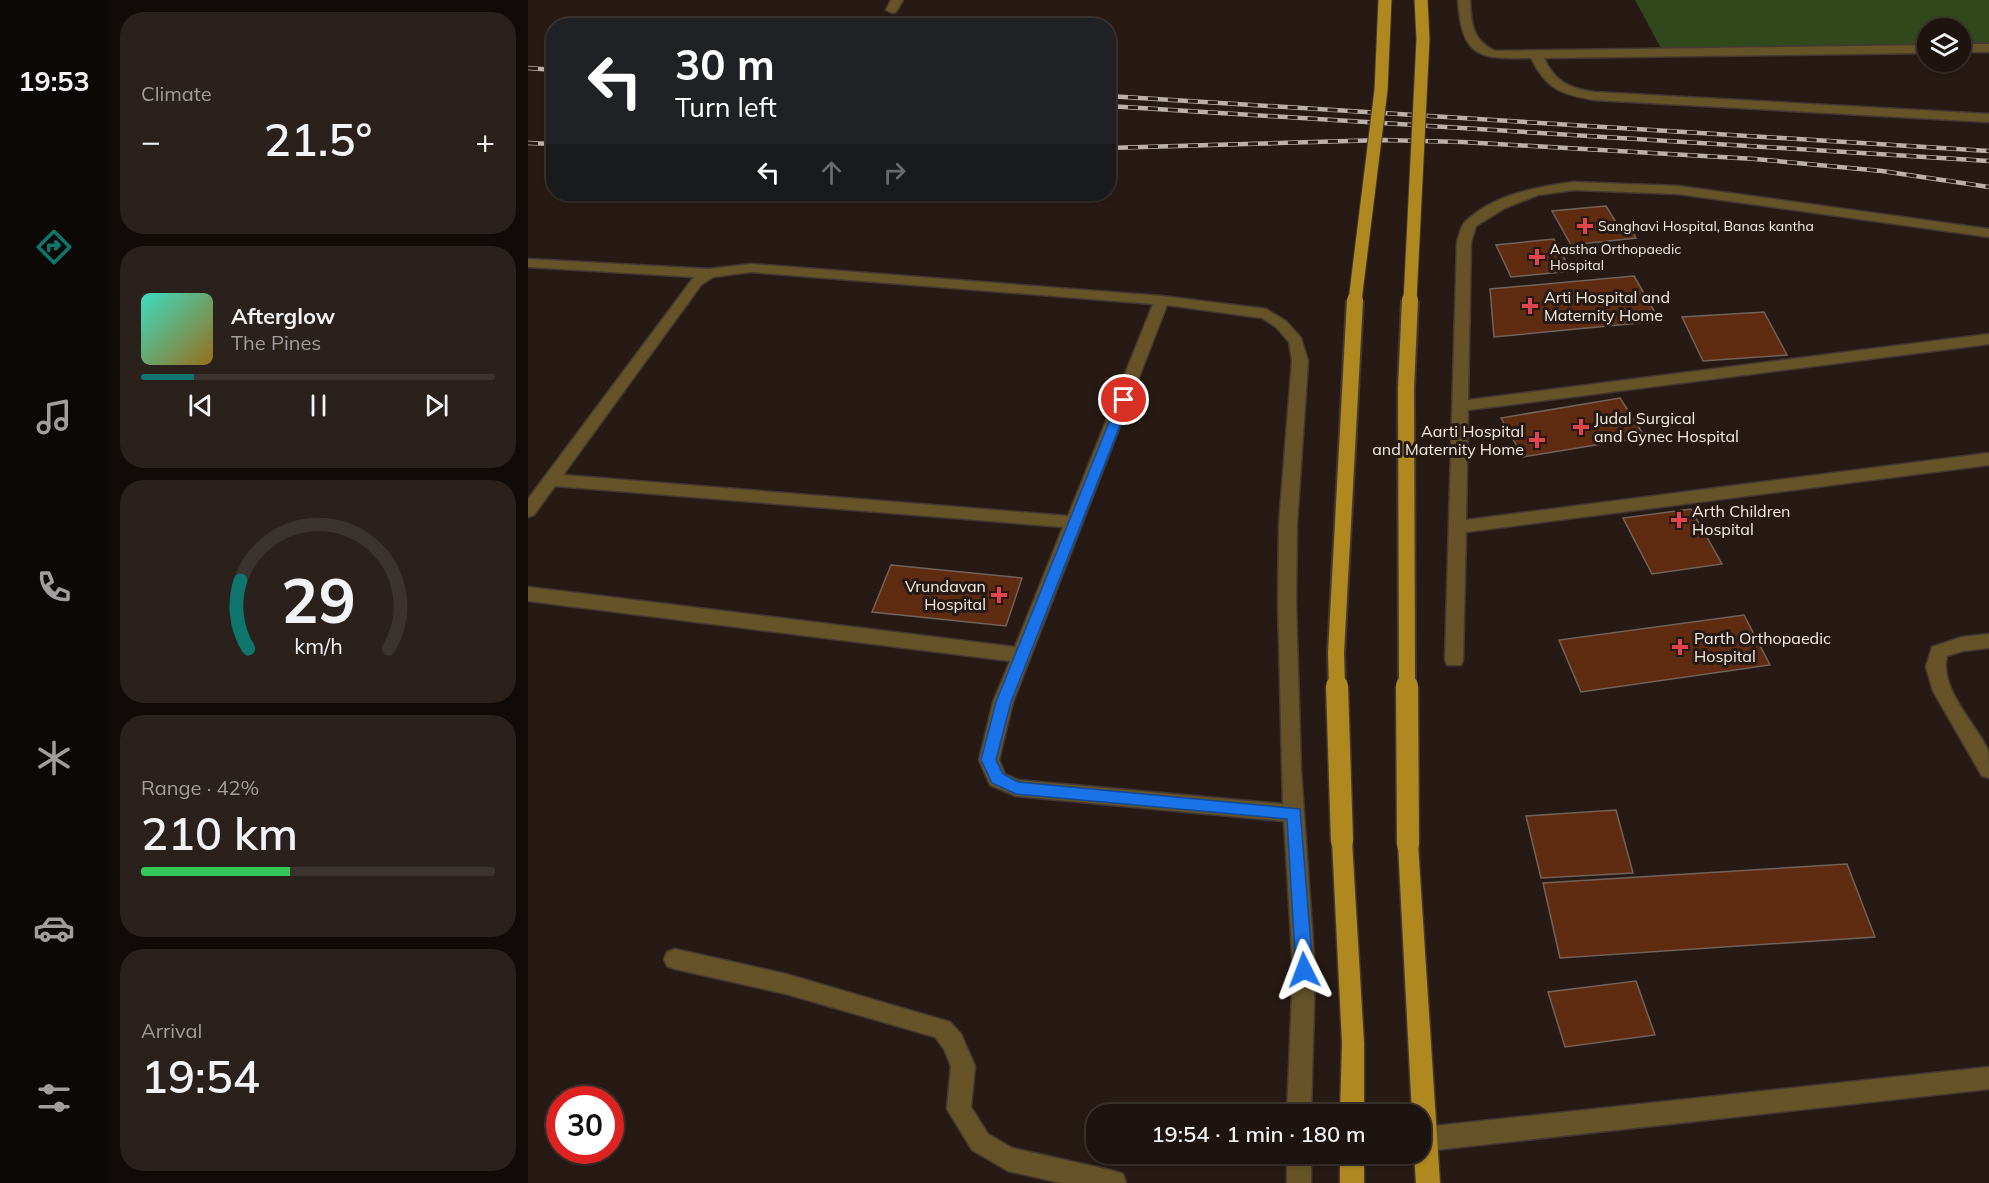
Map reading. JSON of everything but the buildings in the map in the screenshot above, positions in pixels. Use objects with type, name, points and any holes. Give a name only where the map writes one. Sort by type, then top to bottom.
[{"type":"main road","points":[[1352,1104],[1353,1043],[1342,841],[1336,653],[1352,399],[1356,283],[1381,90],[1385,0]]},
{"type":"main road","points":[[1420,0],[1423,39],[1406,388],[1407,844],[1423,1104]]},
{"type":"main road","points":[[1352,1164],[1352,1183]]},
{"type":"main road","points":[[1427,1164],[1428,1183]]},
{"type":"street","points":[[1464,0],[1466,29],[1471,41],[1480,50],[1493,55],[1917,49]]},
{"type":"street","points":[[1971,48],[1989,48]]},
{"type":"street","points":[[1536,55],[1546,77],[1556,86],[1594,96],[1989,118]]},
{"type":"street","points":[[1454,660],[1464,242],[1470,224],[1500,205],[1535,191],[1574,186],[1678,190],[1989,233]]},
{"type":"street","points":[[528,264],[709,273],[751,268],[1162,300],[1266,314],[1281,324],[1296,341],[1300,361],[1288,524],[1287,602],[1294,813],[1304,970],[1299,1104]]},
{"type":"street","points":[[528,511],[696,282],[709,273]]},
{"type":"street","points":[[1162,300],[1003,702],[989,760],[997,779],[1016,788],[1294,813]]},
{"type":"street","points":[[1461,406],[1989,339]]},
{"type":"street","points":[[1458,527],[1989,459]]},
{"type":"street","points":[[551,480],[1074,522]]},
{"type":"street","points":[[528,594],[1022,655]]},
{"type":"street","points":[[1989,641],[1962,644],[1939,652],[1935,667],[1943,691],[1989,770]]},
{"type":"street","points":[[675,959],[786,984],[942,1029],[953,1042],[963,1066],[959,1108],[980,1142],[1008,1159],[1114,1183]]},
{"type":"street","points":[[1431,1138],[1989,1078]]},
{"type":"street","points":[[1299,1164],[1299,1183]]},
{"type":"green space","points":[[1635,0],[1989,0],[1989,48],[1971,49],[1971,18],[1917,18],[1917,51],[1662,50]]},
{"type":"railway","points":[[528,68],[546,69]]},
{"type":"railway","points":[[1116,96],[1989,151]]},
{"type":"railway","points":[[1116,106],[1989,161]]},
{"type":"railway","points":[[1116,148],[1383,140],[1462,142],[1755,159],[1882,171],[1989,187]]},
{"type":"railway","points":[[528,143],[546,144]]},
{"type":"place","name":"Sanghavi Hospital, Banas kantha","points":[[1585,226]]},
{"type":"place","name":"Aastha Orthopaedic Hospital","points":[[1537,257]]},
{"type":"place","name":"Arti Hospital and Maternity Home","points":[[1530,306]]},
{"type":"place","name":"Judal Surgical and Gynec Hospital","points":[[1581,427]]},
{"type":"place","name":"Aarti Hospital and Maternity Home","points":[[1537,440]]},
{"type":"place","name":"Arth Children Hospital","points":[[1679,520]]},
{"type":"place","name":"Vrundavan Hospital","points":[[999,595]]},
{"type":"place","name":"Parth Orthopaedic Hospital","points":[[1680,647]]},
{"type":"route","points":[[1124,400],[1003,702],[989,760],[997,779],[1016,788],[1294,813],[1304,970]]}]
